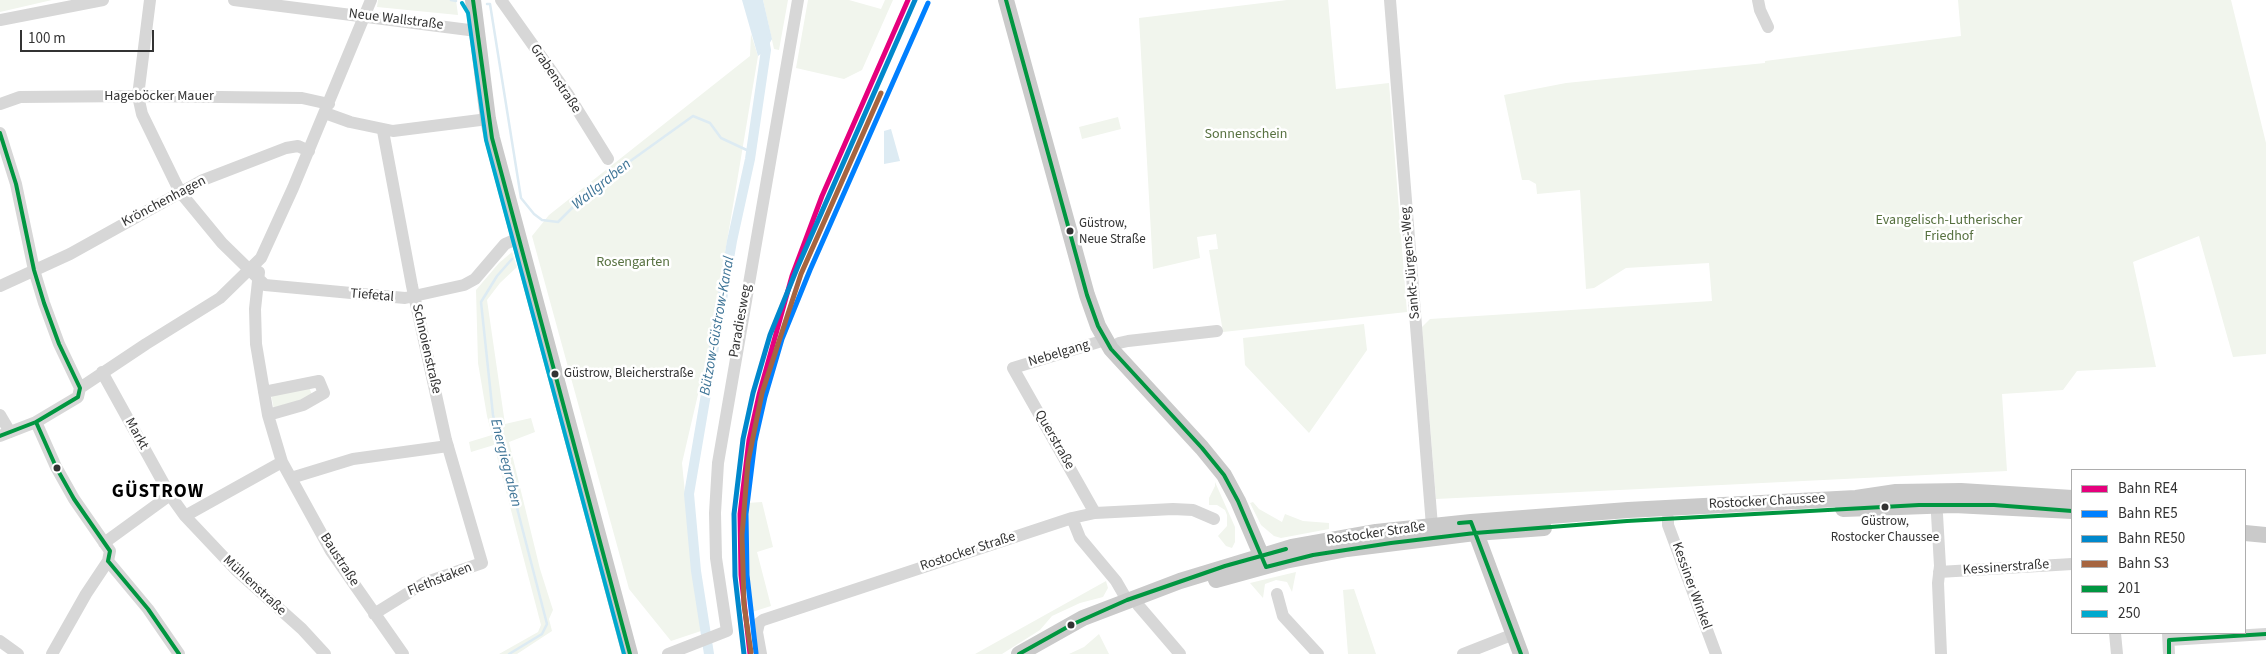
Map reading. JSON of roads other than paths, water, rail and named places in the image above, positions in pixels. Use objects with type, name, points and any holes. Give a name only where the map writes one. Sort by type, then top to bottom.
[{"type":"main road","points":[[1006,0],[1087,294],[1108,344],[1224,475],[1238,500],[1263,561],[1133,602],[1071,625],[1019,654]]},
{"type":"main road","points":[[471,4],[488,118],[630,654]]},
{"type":"main road","name":"Rostocker Chaussee","points":[[1473,528],[1936,498],[2071,498]]},
{"type":"main road","name":"Rostocker Chaussee","points":[[1432,526],[1473,528],[1668,518],[1936,498],[1994,505],[2071,510]]},
{"type":"main road","points":[[2246,522],[2266,524]]},
{"type":"main road","name":"Rostocker Straße","points":[[1263,561],[1330,539],[1432,526]]},
{"type":"main road","points":[[1473,528],[1522,654]]},
{"type":"main road","name":"Rostocker Straße","points":[[1263,561],[1473,528]]},
{"type":"main road","points":[[2246,533],[2266,535]]},
{"type":"main road","points":[[1037,654],[1133,602]]},
{"type":"street","points":[[0,20],[102,0]]},
{"type":"street","points":[[150,0],[138,96],[142,114],[151,136],[180,192],[222,243],[254,274]]},
{"type":"street","name":"Neue Wallstraße","points":[[234,0],[469,30]]},
{"type":"street","name":"Grabenstraße","points":[[501,0],[567,93],[608,159]]},
{"type":"street","name":"Paradiesweg","points":[[668,654],[726,631],[716,558],[714,513],[718,463],[798,0]]},
{"type":"street","name":"Sankt-Jürgens-Weg","points":[[1390,0],[1432,526]]},
{"type":"street","points":[[1758,0],[1760,10],[1768,27]]},
{"type":"street","points":[[80,388],[254,274],[304,148],[326,108],[370,2]]},
{"type":"street","name":"Hageböcker Mauer","points":[[0,104],[20,97],[291,98],[326,108],[383,131]]},
{"type":"street","points":[[383,131],[488,118]]},
{"type":"street","name":"Schnoienstraße","points":[[383,131],[415,296],[448,446],[482,563]]},
{"type":"street","points":[[0,133],[16,184],[34,270],[50,322],[80,388],[78,397],[36,422],[5,434],[0,415]]},
{"type":"street","name":"Krönchenhagen","points":[[0,286],[80,249],[180,192],[260,156],[286,148],[304,148]]},
{"type":"street","name":"Tiefetal","points":[[254,274],[285,288],[392,299],[415,296],[470,282],[475,279],[505,244],[520,238]]},
{"type":"street","name":"Baustraße","points":[[254,274],[256,344],[268,414],[282,462],[331,551],[402,654]]},
{"type":"street","name":"Nebelgang","points":[[1013,368],[1108,344],[1217,331]]},
{"type":"street","name":"Querstraße","points":[[1013,368],[1095,513]]},
{"type":"street","name":"Markt","points":[[108,369],[170,495],[185,516]]},
{"type":"street","points":[[264,392],[319,380],[324,393],[303,405],[268,414]]},
{"type":"street","points":[[36,422],[60,475],[110,551],[108,561],[86,594],[52,654]]},
{"type":"street","points":[[291,478],[354,459],[448,446]]},
{"type":"street","points":[[185,516],[282,462]]},
{"type":"street","points":[[104,542],[170,495]]},
{"type":"street","points":[[1936,498],[1942,654]]},
{"type":"street","name":"Rostocker Straße","points":[[761,654],[757,632],[759,623],[763,620],[1072,518],[1095,513],[1173,509],[1193,510],[1214,519]]},
{"type":"street","name":"Mühlenstraße","points":[[185,516],[236,570],[302,630],[325,654]]},
{"type":"street","points":[[1072,518],[1080,538],[1133,602],[1180,654]]},
{"type":"street","name":"Kessiner Winkel","points":[[1668,518],[1668,525],[1716,654]]},
{"type":"street","points":[[108,561],[148,609],[179,654]]},
{"type":"street","name":"Flethstaken","points":[[374,614],[424,583],[482,563]]},
{"type":"street","name":"Kessinerstraße","points":[[1939,572],[2071,564]]},
{"type":"street","points":[[1277,594],[1283,616],[1318,654]]},
{"type":"street","points":[[1463,654],[1514,634]]},
{"type":"street","points":[[2116,634],[2117,654]]},
{"type":"street","points":[[2169,654],[2168,636],[2266,634]]},
{"type":"street","points":[[0,641],[18,654]]},
{"type":"waterway","name":"Wallgraben","points":[[451,0],[456,1]]},
{"type":"waterway","name":"Wallgraben","points":[[487,4],[490,4],[521,198],[534,214],[542,220],[558,222],[590,190],[693,116],[710,123],[721,138],[751,152]]},
{"type":"waterway","name":"Bützow-Güstrow-Kanal","points":[[709,654],[696,571],[689,494],[732,241],[750,159],[766,50],[764,39]]},
{"type":"waterway","name":"Energiegraben","points":[[509,654],[542,634],[547,624],[493,415],[481,302],[497,276],[512,259]]},
{"type":"rail line","name":"RE4","points":[[750,654],[741,575],[740,514],[749,440],[759,395],[792,276],[822,196],[908,0]]},
{"type":"rail line","name":"RE50","points":[[744,654],[735,576],[734,514],[743,439],[753,393],[770,335],[798,266],[915,0]]},
{"type":"rail line","name":"RE5","points":[[756,653],[747,575],[746,514],[755,441],[765,397],[782,339],[810,270],[928,3]]},
{"type":"rail line","name":"S3","points":[[751,652],[744,605],[742,535],[748,462],[762,393],[801,274],[881,93]]},
{"type":"place","name":"Güstrow, Neue Straße","points":[[1070,231]]},
{"type":"place","name":"Güstrow, Bleicherstraße","points":[[555,374]]},
{"type":"place","name":"Güstrow, Rostocker Chaussee","points":[[1885,507]]},
{"type":"district","name":"GÜSTROW","points":[[158,493]]},
{"type":"park label","name":"Sonnenschein","points":[[1246,135]]},
{"type":"park label","name":"Evangelisch-Lutherischer Friedhof","points":[[1949,230]]},
{"type":"park label","name":"Rosengarten","points":[[633,263]]}]
